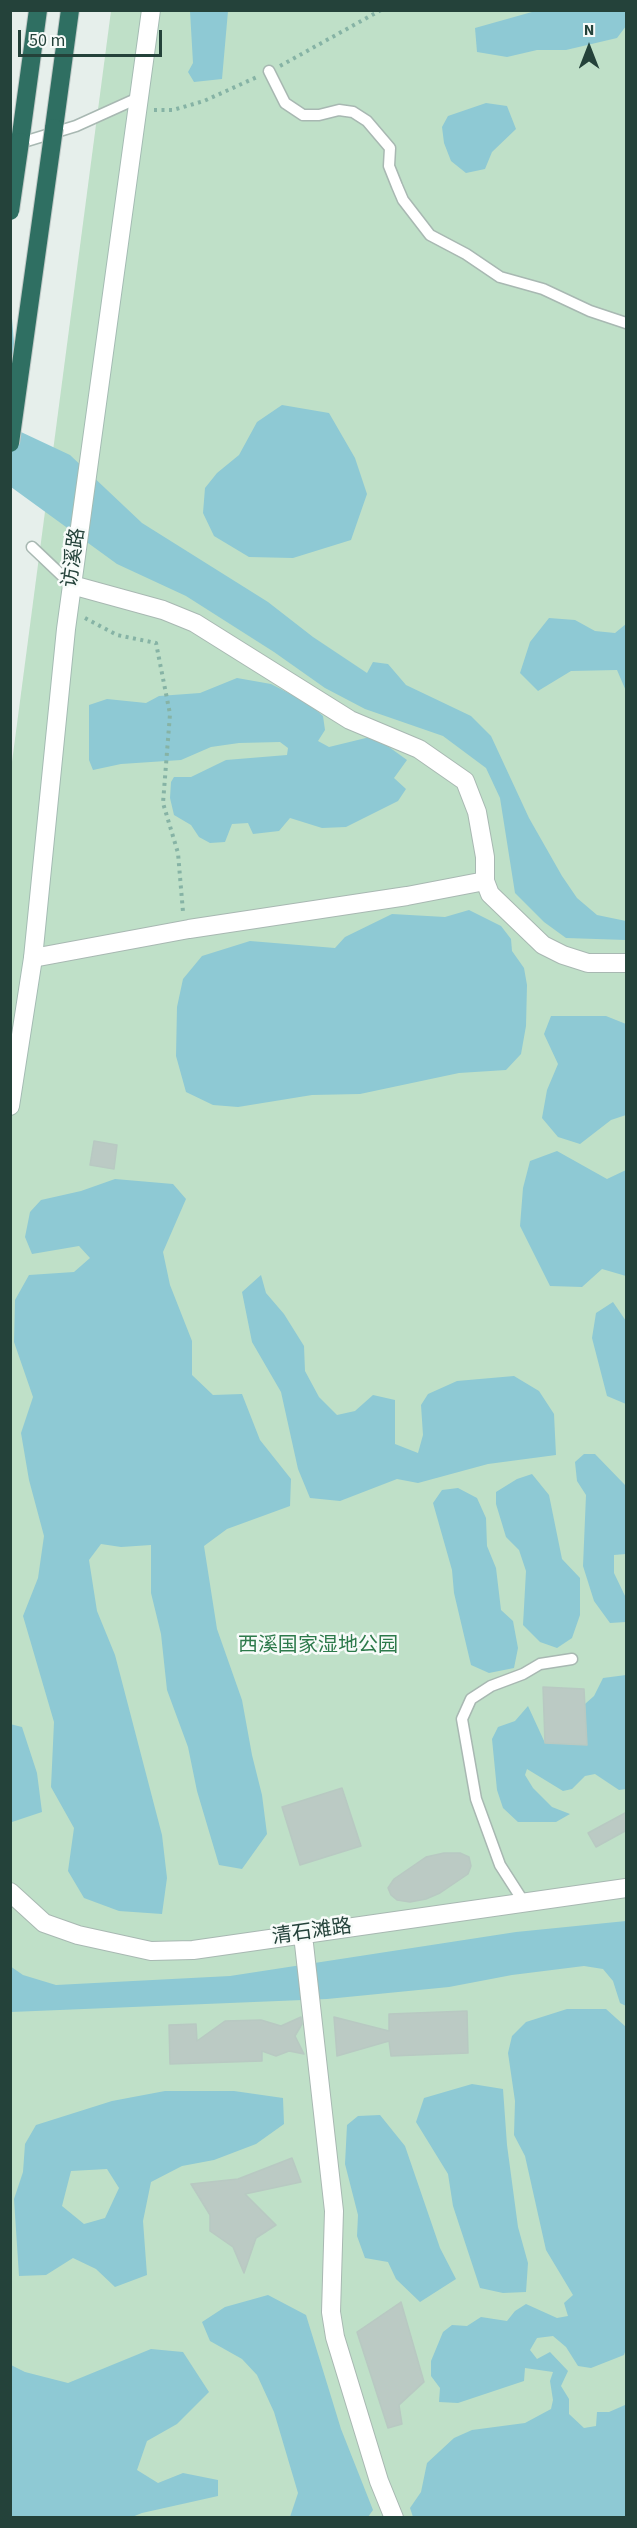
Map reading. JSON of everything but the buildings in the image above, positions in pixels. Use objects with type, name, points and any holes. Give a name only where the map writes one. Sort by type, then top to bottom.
[{"type":"highway","points":[[10,210],[15,144],[38,10]]},
{"type":"highway","points":[[10,443],[70,10]]},
{"type":"street","name":"访溪路","points":[[10,1106],[33,958],[77,541],[151,10]]},
{"type":"street","points":[[72,585],[163,609],[195,623],[350,720],[420,748],[465,781],[477,812],[482,838],[485,881],[490,894],[543,945],[563,955],[588,963],[627,963]]},
{"type":"street","points":[[33,958],[189,929],[407,896],[485,881]]},
{"type":"street","name":"清石滩路","points":[[10,1892],[44,1923],[78,1935],[151,1951],[193,1950],[627,1888]]},
{"type":"street","points":[[303,1935],[334,2211],[332,2320],[376,2470],[394,2517]]},
{"type":"lane","points":[[269,71],[285,103],[303,115],[319,115],[339,110],[353,112],[367,122],[390,148],[389,166],[403,200],[430,235],[466,254],[500,277],[543,290],[590,311],[627,323]]},
{"type":"lane","points":[[15,144],[76,126],[138,98]]},
{"type":"lane","points":[[32,548],[72,585]]},
{"type":"lane","points":[[525,1904],[500,1865],[476,1799],[462,1719],[471,1699],[491,1686],[523,1674],[540,1664],[572,1659]]},
{"type":"path","points":[[69,609],[117,635],[156,643],[170,714],[163,803],[178,853],[183,909],[189,929]]},
{"type":"green space","name":"西溪国家湿地公园","points":[[111,11],[626,11],[626,2517],[10,2517],[10,777]]},
{"type":"water","points":[[539,10],[626,11],[626,26],[617,38],[566,50],[537,50],[507,57],[477,52],[475,28]]},
{"type":"water","points":[[190,11],[228,11],[222,79],[194,82],[188,72],[193,63]]},
{"type":"water","points":[[486,103],[507,106],[516,129],[492,152],[485,169],[466,173],[451,161],[444,143],[442,127],[448,116]]},
{"type":"water","points":[[10,293],[21,432],[70,455],[142,523],[268,602],[313,637],[367,673],[373,662],[388,664],[406,685],[471,716],[491,736],[529,818],[577,898],[597,915],[626,921],[626,940],[566,938],[544,922],[515,893],[500,798],[486,768],[443,736],[365,709],[325,688],[274,652],[186,596],[117,564],[11,487]]},
{"type":"water","points":[[282,405],[329,413],[355,458],[367,494],[351,540],[293,558],[249,557],[214,536],[203,513],[205,488],[217,473],[239,455],[257,422]]},
{"type":"water","points":[[549,618],[575,620],[595,631],[615,633],[626,624],[626,691],[617,670],[571,671],[538,691],[520,673],[530,642]]},
{"type":"water","points":[[237,678],[271,684],[308,703],[323,716],[325,730],[318,741],[329,747],[370,737],[382,742],[407,760],[394,778],[406,789],[398,801],[346,827],[322,828],[290,818],[279,831],[253,834],[248,823],[232,824],[225,842],[210,843],[199,837],[191,825],[174,815],[170,798],[171,782],[174,777],[191,777],[226,760],[287,755],[288,748],[280,742],[239,743],[211,747],[181,760],[121,764],[93,770],[89,760],[89,705],[107,699],[146,703],[159,696],[200,693]]},
{"type":"water","points":[[469,910],[501,926],[511,939],[512,951],[524,968],[527,985],[526,1026],[521,1054],[506,1070],[459,1073],[360,1094],[312,1095],[238,1107],[213,1105],[186,1092],[176,1056],[177,1007],[183,979],[202,956],[250,941],[335,948],[345,937],[392,914],[445,917]]},
{"type":"water","points":[[551,1016],[606,1016],[626,1024],[626,1115],[611,1120],[580,1144],[558,1137],[542,1118],[547,1090],[558,1064],[544,1034]]},
{"type":"water","points":[[557,1151],[607,1179],[626,1170],[626,1276],[602,1269],[582,1287],[550,1286],[520,1226],[523,1188],[530,1161]]},
{"type":"water","points":[[115,1179],[173,1184],[186,1199],[163,1252],[170,1285],[192,1341],[192,1375],[213,1395],[242,1394],[260,1440],[291,1479],[290,1506],[227,1529],[204,1546],[217,1629],[242,1700],[262,1795],[267,1834],[242,1869],[219,1865],[197,1791],[188,1747],[167,1690],[161,1634],[151,1593],[151,1545],[121,1547],[101,1544],[89,1560],[97,1611],[115,1655],[162,1835],[167,1878],[162,1914],[119,1911],[84,1898],[68,1871],[74,1828],[51,1787],[54,1722],[23,1616],[38,1578],[44,1536],[29,1480],[21,1433],[33,1397],[14,1342],[15,1300],[29,1275],[74,1272],[90,1258],[79,1246],[32,1254],[25,1237],[30,1212],[41,1200],[81,1191]]},
{"type":"water","points":[[261,1275],[266,1293],[284,1314],[304,1346],[305,1371],[319,1397],[337,1415],[355,1411],[373,1395],[395,1400],[395,1444],[418,1453],[423,1435],[421,1405],[428,1394],[457,1381],[514,1376],[539,1391],[554,1414],[556,1455],[488,1464],[418,1483],[397,1479],[340,1501],[310,1498],[298,1469],[281,1392],[252,1342],[242,1292]]},
{"type":"water","points":[[613,1302],[626,1321],[626,1404],[607,1396],[592,1338],[596,1313]]},
{"type":"water","points":[[584,1454],[595,1454],[625,1485],[626,1554],[614,1555],[614,1573],[626,1598],[626,1622],[610,1623],[594,1601],[583,1566],[586,1495],[577,1481],[575,1462]]},
{"type":"water","points":[[532,1474],[549,1495],[562,1559],[580,1578],[580,1615],[572,1638],[557,1648],[540,1642],[523,1625],[526,1571],[519,1550],[506,1537],[496,1504],[496,1492],[517,1479]]},
{"type":"water","points":[[458,1488],[477,1498],[486,1518],[487,1546],[496,1568],[501,1610],[513,1621],[518,1648],[514,1668],[489,1673],[471,1665],[454,1593],[452,1570],[433,1503],[442,1490]]},
{"type":"water","points":[[626,1675],[626,1789],[619,1790],[595,1774],[585,1776],[572,1789],[563,1791],[527,1769],[525,1775],[533,1788],[552,1807],[570,1814],[556,1822],[518,1822],[503,1808],[497,1790],[492,1739],[498,1727],[515,1721],[528,1706],[545,1743],[587,1745],[585,1704],[594,1696],[603,1678]]},
{"type":"water","points":[[10,1724],[22,1727],[37,1773],[42,1812],[12,1822]]},
{"type":"water","points":[[626,1921],[626,2006],[620,2003],[613,1981],[603,1969],[584,1966],[512,1975],[449,1987],[327,1999],[11,2012],[10,1966],[23,1975],[56,1985],[230,1976],[516,1932]]},
{"type":"water","points":[[567,2009],[606,2009],[626,2027],[626,2349],[624,2355],[591,2368],[578,2366],[566,2347],[553,2336],[537,2338],[530,2350],[537,2359],[550,2352],[568,2371],[561,2386],[569,2399],[569,2414],[584,2428],[596,2426],[597,2412],[609,2412],[625,2405],[626,2387],[626,2517],[413,2517],[410,2508],[421,2492],[427,2463],[454,2438],[472,2430],[525,2423],[551,2409],[553,2400],[550,2381],[553,2372],[525,2368],[524,2381],[458,2403],[439,2402],[440,2388],[431,2376],[431,2361],[443,2332],[452,2325],[467,2326],[481,2317],[507,2321],[515,2311],[526,2304],[557,2318],[568,2316],[564,2303],[573,2295],[546,2250],[525,2156],[514,2135],[515,2101],[508,2053],[512,2036],[526,2022]]},
{"type":"water","points":[[472,2084],[503,2089],[507,2145],[518,2227],[528,2263],[526,2292],[503,2293],[480,2288],[453,2206],[448,2174],[416,2122],[424,2098]]},
{"type":"water","points":[[165,2091],[234,2091],[283,2098],[284,2124],[256,2144],[214,2160],[182,2166],[151,2182],[143,2221],[147,2275],[115,2287],[96,2269],[73,2258],[46,2275],[19,2276],[14,2199],[23,2172],[25,2144],[36,2125],[112,2101]],"holes":[[[107,2169],[119,2188],[105,2218],[84,2224],[62,2206],[71,2171]]]},
{"type":"water","points":[[380,2115],[405,2146],[440,2248],[456,2279],[420,2302],[396,2279],[388,2262],[365,2258],[357,2236],[358,2215],[345,2164],[347,2125],[358,2116]]},
{"type":"water","points":[[268,2295],[306,2315],[341,2429],[373,2510],[368,2517],[290,2517],[298,2493],[274,2412],[257,2375],[242,2359],[210,2341],[202,2322],[225,2307]]},
{"type":"water","points":[[151,2349],[183,2352],[209,2392],[177,2424],[147,2441],[137,2470],[158,2483],[183,2473],[218,2480],[218,2496],[132,2517],[11,2517],[11,2365],[25,2372],[68,2383]]}]
